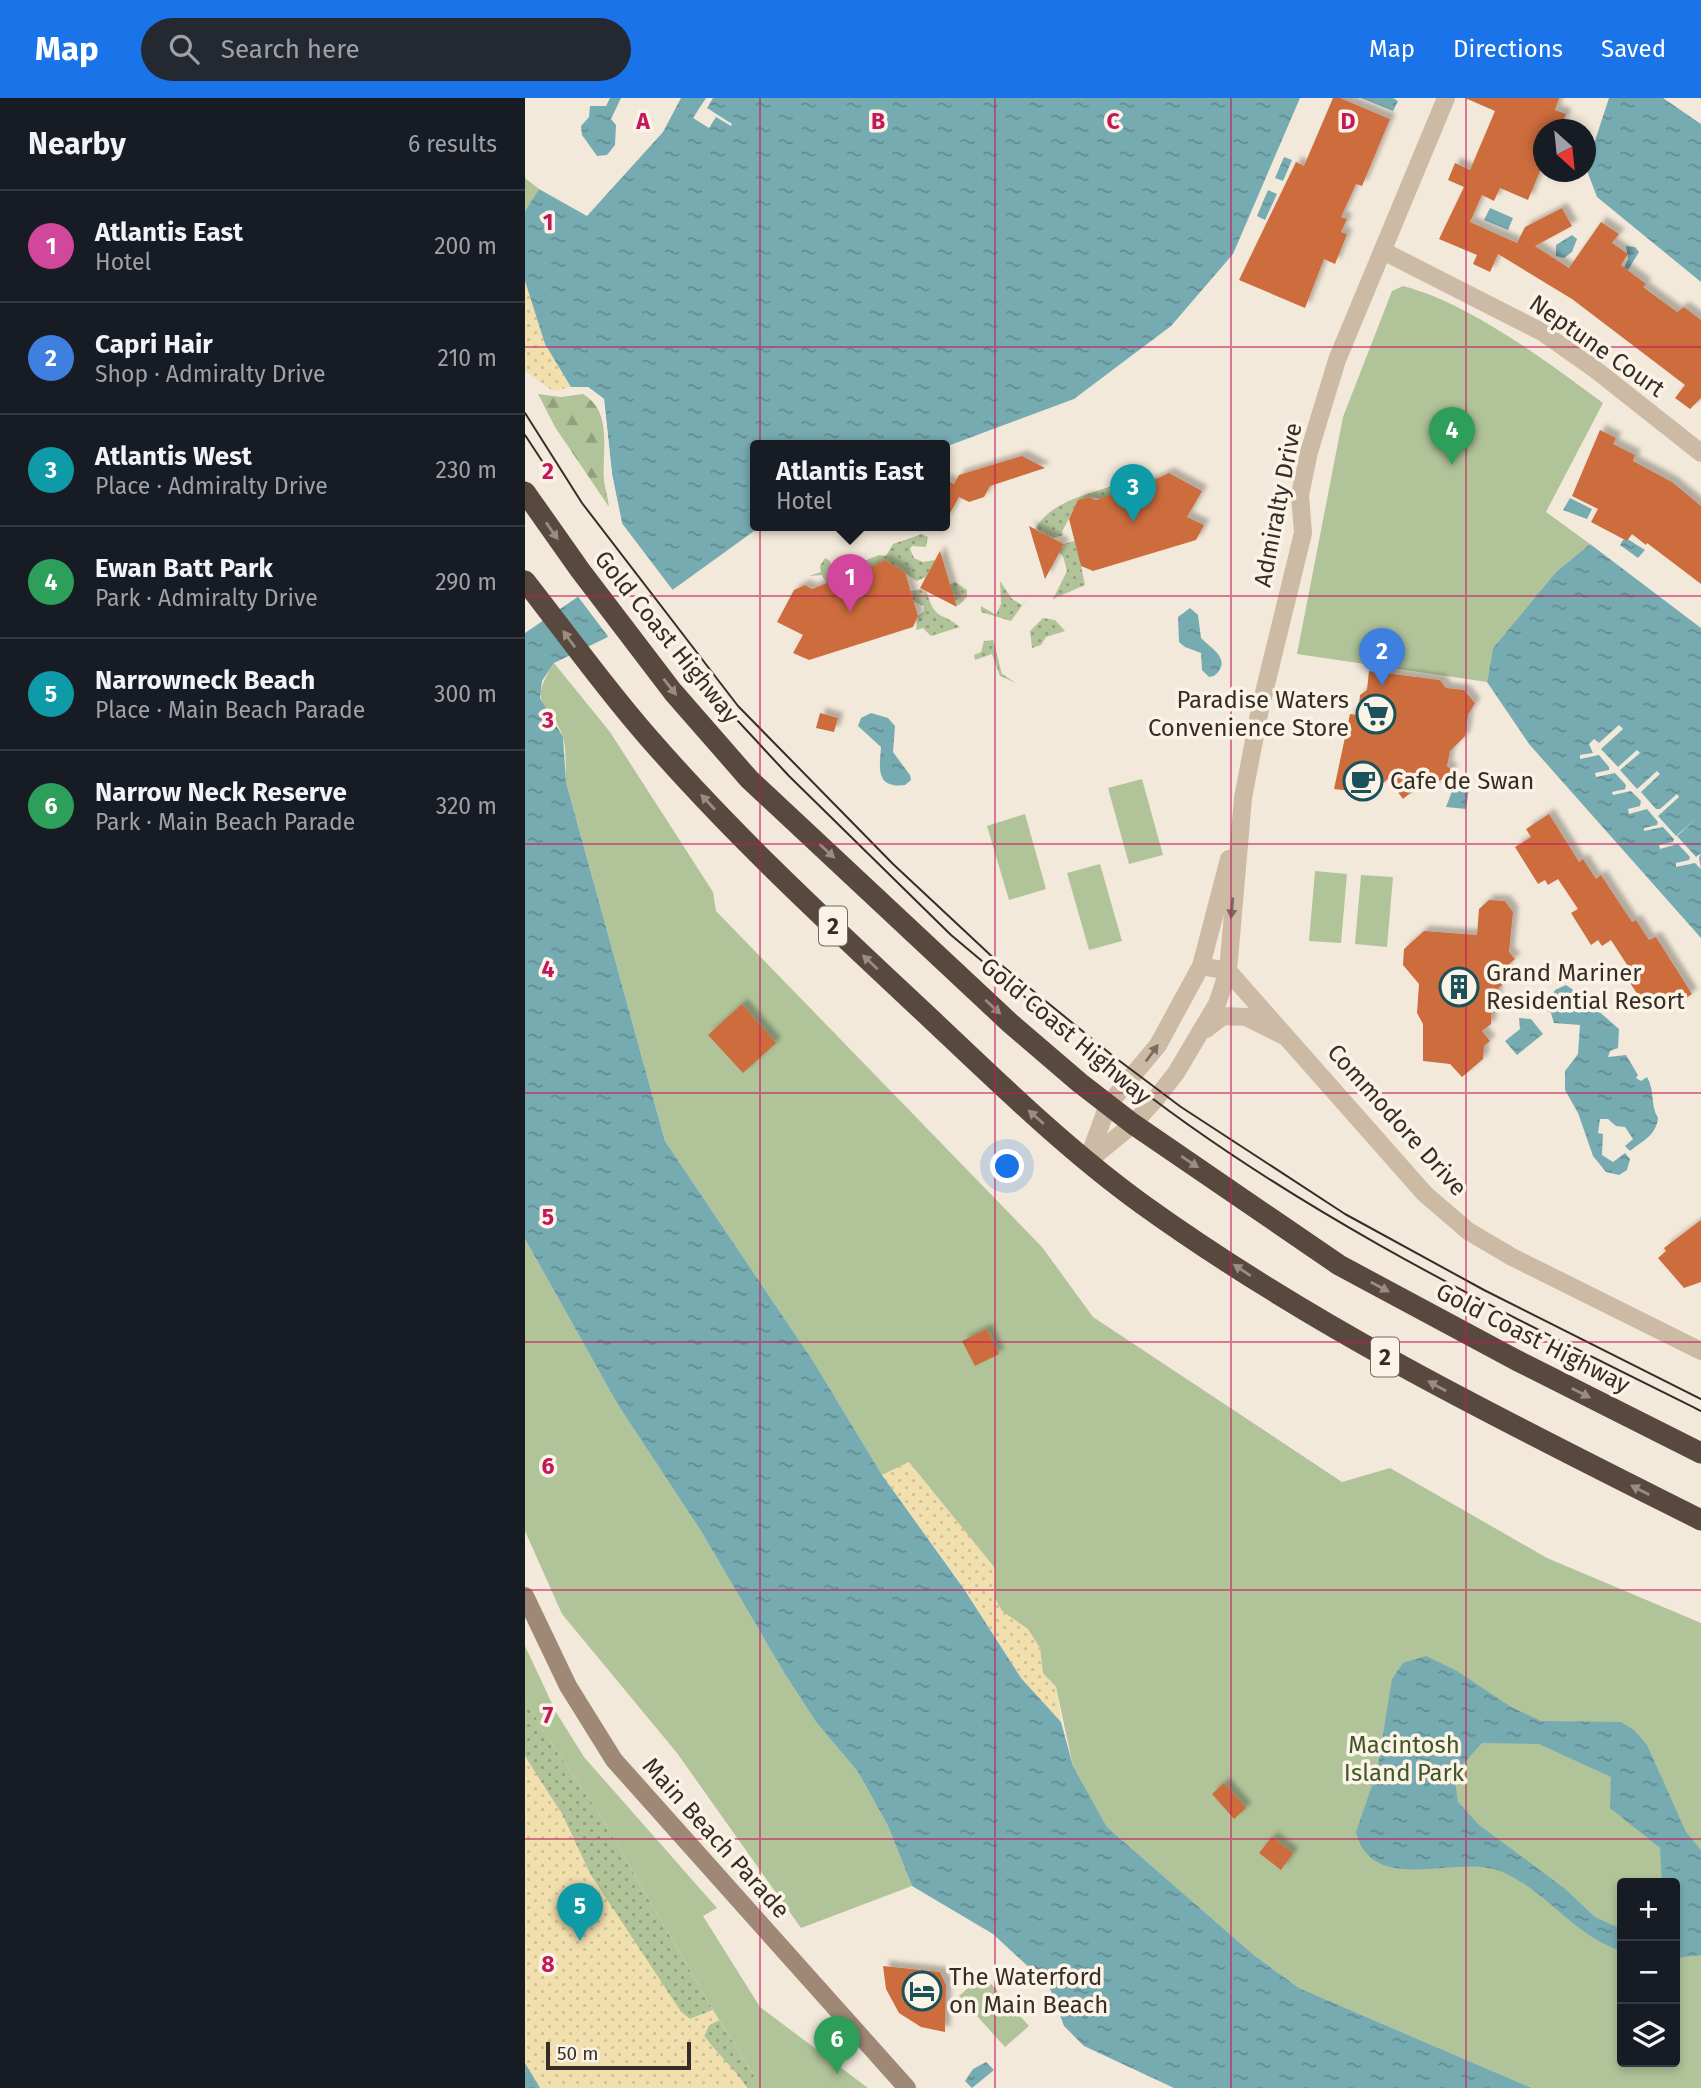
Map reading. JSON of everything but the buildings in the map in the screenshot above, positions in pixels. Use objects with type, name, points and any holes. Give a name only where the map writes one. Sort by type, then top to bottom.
[{"type":"highway","name":"Gold Coast Highway","points":[[525,492],[580,570],[674,692],[749,779],[1010,1023],[1108,1105],[1339,1265],[1516,1360],[1701,1453]]},
{"type":"highway","name":"2","points":[[525,581],[595,674],[683,776],[780,876],[1087,1162],[1143,1205],[1251,1277],[1367,1348],[1701,1520]]},
{"type":"street","name":"Admiralty Drive","points":[[1087,1162],[1108,1105],[1158,1045],[1201,966],[1241,816],[1260,709],[1303,533],[1300,495],[1309,452],[1337,360],[1446,98]]},
{"type":"street","name":"Neptune Court","points":[[1383,251],[1542,332],[1596,370],[1701,453]]},
{"type":"street","name":"Admiralty Drive","points":[[1087,1162],[1133,1124],[1170,1082],[1203,1032],[1217,1004],[1228,971],[1241,816]]},
{"type":"street","points":[[1201,966],[1228,971]]},
{"type":"street","name":"Commodore Drive","points":[[1228,971],[1425,1194],[1468,1231],[1516,1259],[1701,1351]]},
{"type":"street","points":[[1203,1032],[1223,1016],[1246,1017],[1291,1040]]},
{"type":"street","name":"Main Beach Parade","points":[[525,1596],[568,1686],[614,1760],[908,2088]]},
{"type":"green space","points":[[525,178],[539,189],[525,211]]},
{"type":"green space","points":[[1403,286],[1428,294],[1481,320],[1533,352],[1603,403],[1546,512],[1590,544],[1556,572],[1493,648],[1487,682],[1297,654],[1343,417],[1392,291]]},
{"type":"green space","points":[[538,394],[561,397],[583,394],[599,411],[604,432],[604,480],[609,507],[555,427]]},
{"type":"green space","points":[[1139,474],[1131,483],[1135,491],[1134,505],[1090,497],[1078,501],[1062,532],[1063,535],[1053,538],[1035,529],[1062,504]]},
{"type":"green space","points":[[922,534],[928,537],[926,547],[912,546],[910,549],[914,558],[923,562],[935,560],[926,577],[917,581],[885,560],[834,584],[827,583],[822,575],[809,576],[821,572],[820,566],[825,558],[830,561],[832,571],[836,572],[879,555],[886,556],[893,544]]},
{"type":"green space","points":[[1074,541],[1086,548],[1080,561],[1085,585],[1053,599],[1067,571],[1063,556],[1059,553],[1064,544]]},
{"type":"green space","points":[[1000,581],[1012,599],[1022,605],[1031,593],[1011,621],[981,612],[981,606],[996,615],[1001,604]]},
{"type":"green space","points":[[955,582],[967,590],[967,597],[959,605],[955,605],[949,585]]},
{"type":"green space","points":[[921,589],[927,592],[936,612],[960,627],[931,636],[923,628],[916,630],[918,616],[924,611],[924,606],[907,599],[911,591]]},
{"type":"green space","points":[[1043,618],[1055,620],[1065,631],[1046,637],[1041,645],[1032,648],[1030,631]]},
{"type":"green space","points":[[993,640],[1002,674],[1016,683],[1000,676],[992,654],[975,660],[974,655],[981,652],[984,641]]},
{"type":"green space","name":"Macintosh Island Park","points":[[554,663],[610,732],[713,892],[716,911],[1042,1247],[1093,1317],[1342,1482],[1390,1468],[1547,1558],[1701,1623],[1701,2088],[1532,2088],[1299,1988],[1255,1956],[1107,1827],[1073,1766],[1056,1687],[1043,1673],[1040,1648],[1028,1629],[1002,1611],[995,1598],[995,1568],[909,1462],[882,1475],[815,1364],[665,1141],[566,782],[563,737],[543,704],[541,689]]},
{"type":"green space","points":[[1142,779],[1163,855],[1129,864],[1108,788]]},
{"type":"green space","points":[[1025,814],[1046,889],[1009,900],[987,826]]},
{"type":"green space","points":[[1100,864],[1122,941],[1089,950],[1067,873]]},
{"type":"green space","points":[[1315,871],[1347,874],[1341,943],[1309,941]]},
{"type":"green space","points":[[1361,875],[1393,877],[1387,947],[1355,944]]},
{"type":"green space","points":[[525,1239],[618,1405],[701,1531],[783,1671],[816,1722],[858,1772],[888,1826],[912,1886],[801,1928],[677,1753],[562,1614],[525,1531]]},
{"type":"green space","points":[[525,1646],[556,1712],[584,1757],[717,1908],[703,1916],[760,2007],[868,2088],[762,2088],[716,2015],[597,1810],[541,1728],[525,1695]]},
{"type":"green space","points":[[525,1695],[541,1728],[597,1810],[713,2010],[690,2019],[681,2012],[590,1874],[562,1814],[533,1773],[525,1756]]},
{"type":"green space","points":[[983,1975],[1029,2026],[1005,2047],[959,1996]]},
{"type":"green space","points":[[719,2020],[762,2088],[747,2088],[704,2036],[709,2025]]},
{"type":"sand","points":[[525,281],[545,344],[571,387],[553,391],[525,371]]},
{"type":"sand","points":[[909,1462],[996,1569],[1040,1648],[1043,1673],[1056,1687],[1061,1722],[1021,1678],[965,1589],[882,1475]]},
{"type":"sand","points":[[525,1756],[562,1814],[590,1874],[681,2012],[690,2019],[713,2010],[719,2020],[709,2025],[704,2036],[747,2088],[525,2088]]},
{"type":"water","points":[[610,98],[621,98],[611,119],[616,125],[615,145],[607,155],[597,156],[582,135],[581,126],[589,117],[590,106],[606,106]]},
{"type":"water","points":[[681,98],[1300,98],[1233,254],[1171,326],[1074,399],[950,445],[950,440],[750,440],[750,531],[754,531],[606,638],[554,663],[542,681],[540,698],[563,737],[566,782],[665,1141],[815,1364],[882,1475],[964,1589],[1021,1678],[1061,1722],[1073,1766],[1107,1827],[1255,1956],[1299,1988],[1532,2088],[1174,2088],[1084,2046],[1064,2026],[1049,1986],[993,1934],[912,1886],[888,1826],[858,1772],[816,1722],[783,1671],[701,1531],[618,1405],[525,1239],[525,633],[630,561],[612,474],[604,399],[588,387],[571,387],[545,344],[525,281],[525,211],[539,189],[587,216],[663,132]]},
{"type":"water","points":[[1361,98],[1393,98],[1398,101],[1393,111]]},
{"type":"water","points":[[1609,98],[1663,98],[1701,124],[1701,282],[1597,197],[1591,182],[1596,182],[1596,138]]},
{"type":"water","points":[[1284,157],[1292,160],[1283,181],[1275,178]]},
{"type":"water","points":[[1268,190],[1277,194],[1265,220],[1257,216]]},
{"type":"water","points":[[1490,208],[1513,218],[1508,230],[1484,220]]},
{"type":"water","points":[[1572,235],[1577,239],[1572,252],[1564,258],[1556,256],[1556,245]]},
{"type":"water","points":[[1626,246],[1635,247],[1639,252],[1628,270],[1624,268],[1628,259]]},
{"type":"water","points":[[1570,498],[1592,509],[1587,519],[1563,510]]},
{"type":"water","points":[[1623,540],[1629,540],[1645,550],[1638,558],[1620,545]]},
{"type":"water","points":[[1590,544],[1701,628],[1701,938],[1529,744],[1487,682],[1493,648],[1556,572]]},
{"type":"water","points":[[1190,608],[1198,615],[1201,638],[1221,660],[1222,665],[1214,676],[1209,677],[1202,670],[1201,653],[1179,642],[1178,617]]},
{"type":"water","points":[[871,713],[888,718],[895,726],[893,752],[911,780],[905,785],[888,783],[884,779],[880,768],[881,747],[858,726],[861,718]]},
{"type":"water","points":[[1462,779],[1470,780],[1466,809],[1446,807],[1454,786]]},
{"type":"water","points":[[1566,985],[1619,1029],[1618,1048],[1610,1051],[1608,1057],[1626,1055],[1638,1075],[1636,1078],[1641,1081],[1647,1077],[1651,1087],[1657,1124],[1648,1137],[1630,1151],[1625,1146],[1633,1139],[1625,1127],[1616,1126],[1608,1119],[1600,1119],[1598,1133],[1603,1134],[1602,1155],[1613,1162],[1625,1153],[1630,1159],[1627,1170],[1619,1175],[1606,1172],[1593,1156],[1578,1113],[1565,1090],[1565,1071],[1578,1054],[1580,1025],[1554,1023],[1551,1013],[1544,1010],[1555,990]]},
{"type":"water","points":[[1519,1018],[1531,1019],[1543,1034],[1517,1055],[1505,1041],[1520,1029]]},
{"type":"water","points":[[1426,1656],[1457,1671],[1511,1707],[1541,1721],[1621,1722],[1634,1730],[1647,1745],[1686,1832],[1701,1850],[1701,1955],[1680,1957],[1680,1878],[1662,1878],[1660,1848],[1610,1808],[1611,1777],[1539,1744],[1482,1743],[1454,1774],[1458,1802],[1479,1825],[1564,1888],[1595,1917],[1617,1927],[1617,1949],[1588,1934],[1530,1888],[1497,1870],[1479,1867],[1396,1868],[1379,1863],[1365,1851],[1356,1832],[1377,1771],[1392,1679],[1403,1663]]},
{"type":"water","points":[[986,2062],[994,2070],[972,2088],[965,2081],[973,2069]]},
{"type":"water","points":[[525,2063],[540,2088],[525,2088]]},
{"type":"pier","points":[[706,98],[713,98],[707,108],[732,124],[731,126],[716,117],[709,128],[693,118]]},
{"type":"pier","points":[[588,387],[604,399],[612,474],[621,522],[675,593],[610,639],[576,594],[626,560],[608,475],[605,420],[601,401],[587,390],[567,388]]},
{"type":"pier","points":[[1619,725],[1623,729],[1601,749],[1618,767],[1637,750],[1640,753],[1620,770],[1637,789],[1657,771],[1660,774],[1641,792],[1656,809],[1660,809],[1677,794],[1679,797],[1658,816],[1676,836],[1697,818],[1677,836],[1696,857],[1701,853],[1701,869],[1695,863],[1676,867],[1676,863],[1689,860],[1690,857],[1678,844],[1660,849],[1659,845],[1673,842],[1674,839],[1663,827],[1644,831],[1644,828],[1657,825],[1658,822],[1647,809],[1629,814],[1628,809],[1640,806],[1641,801],[1631,791],[1613,795],[1612,792],[1625,789],[1626,785],[1615,773],[1596,777],[1595,773],[1609,770],[1599,755],[1580,759],[1580,755],[1593,753],[1589,744],[1594,739],[1599,743]]},
{"type":"tram line","points":[[525,413],[582,503],[738,706],[893,864],[1000,964],[1113,1056],[1181,1107],[1345,1214],[1484,1290],[1701,1399]]},
{"type":"tram line","points":[[525,435],[550,473]]},
{"type":"tram line","points":[[724,706],[789,776],[951,935],[1069,1034]]},
{"type":"tram line","points":[[1113,1068],[1181,1120],[1324,1213],[1473,1296],[1701,1411]]},
{"type":"place","name":"Ewan Batt Park","points":[[1452,465]]},
{"type":"place","name":"Atlantis West","points":[[1133,522]]},
{"type":"place","name":"Atlantis East","points":[[850,612]]},
{"type":"place","name":"Capri Hair","points":[[1382,686]]},
{"type":"place","name":"Paradise Waters Convenience Store","points":[[1376,714]]},
{"type":"place","name":"Cafe de Swan","points":[[1363,781]]},
{"type":"place","name":"Grand Mariner Residential Resort","points":[[1459,987]]},
{"type":"place","name":"Narrowneck Beach","points":[[580,1941]]},
{"type":"place","name":"The Waterford on Main Beach","points":[[922,1991]]},
{"type":"place","name":"Narrow Neck Reserve","points":[[837,2074]]}]
